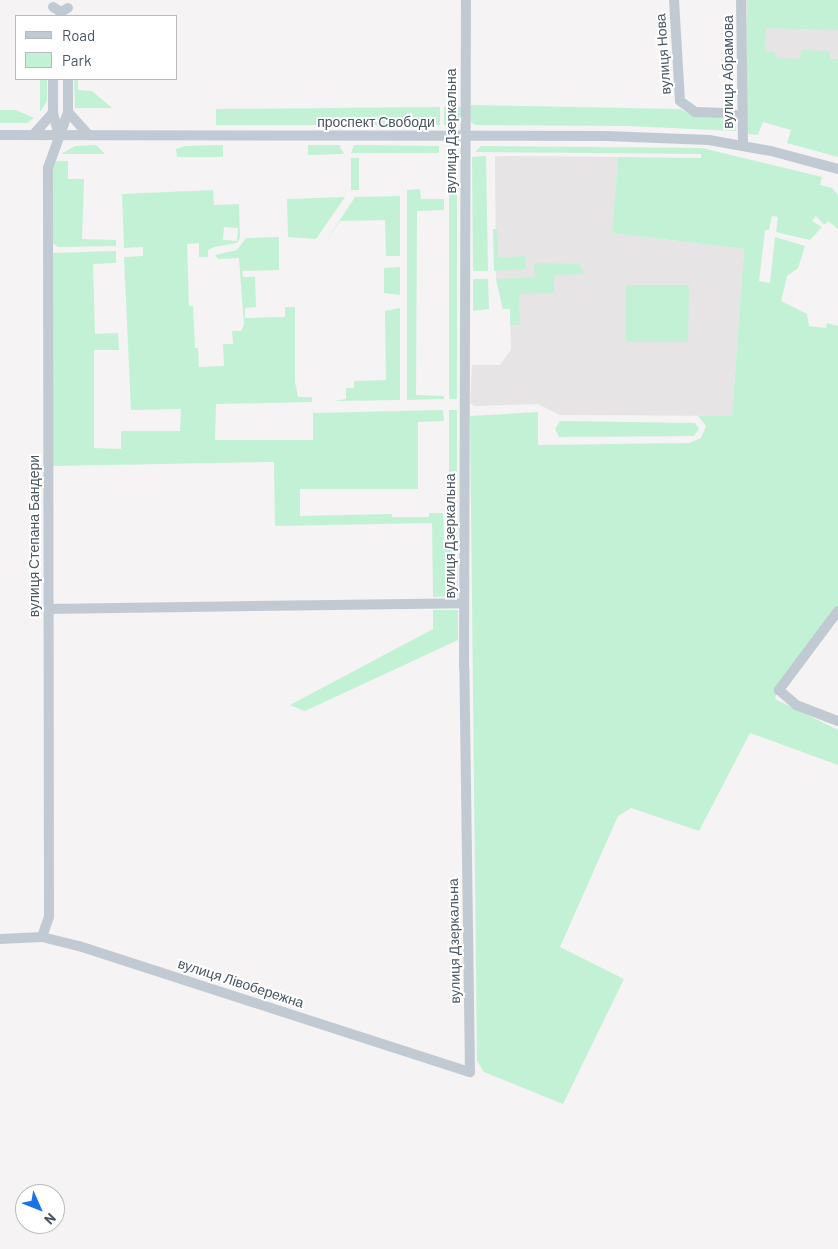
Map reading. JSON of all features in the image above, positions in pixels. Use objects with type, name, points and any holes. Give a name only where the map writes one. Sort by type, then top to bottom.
[{"type":"street","name":"вулиця Дзеркальна","points":[[466,0],[464,603],[470,1072]]},
{"type":"street","name":"вулиця Нова","points":[[674,0],[680,101],[695,112],[731,114],[741,118]]},
{"type":"street","name":"вулиця Абрамова","points":[[741,0],[741,118],[743,145]]},
{"type":"street","points":[[53,10],[60,12],[67,10]]},
{"type":"street","points":[[53,80],[53,113],[59,135]]},
{"type":"street","points":[[68,80],[68,112],[89,135]]},
{"type":"street","name":"вулиця Степана Бандери","points":[[42,937],[49,917],[48,168],[68,112]]},
{"type":"street","points":[[33,135],[53,113]]},
{"type":"street","name":"проспект Свободи","points":[[0,135],[607,136],[709,140],[743,145],[838,169]]},
{"type":"street","points":[[48,608],[464,603]]},
{"type":"street","points":[[838,612],[779,690],[796,705],[838,721]]},
{"type":"street","name":"вулиця Лівобережна","points":[[0,939],[42,937],[115,957],[470,1072]]},
{"type":"shaded area","points":[[746,0],[838,0],[838,80],[746,83]]},
{"type":"shaded area","points":[[495,156],[618,157],[612,233],[744,249],[732,416],[560,415],[538,404],[475,406],[470,403],[472,365],[500,365],[511,350],[510,309],[503,309],[496,279]]},
{"type":"green space","points":[[747,0],[838,0],[838,30],[766,28],[765,51],[775,52],[775,58],[800,59],[801,50],[830,51],[830,59],[838,59],[838,157],[787,143],[791,130],[763,122],[758,135],[749,134],[746,129]]},
{"type":"green space","points":[[40,80],[47,80],[47,101],[40,112]]},
{"type":"green space","points":[[74,80],[78,80],[78,90],[92,91],[112,108],[75,108]]},
{"type":"green space","points":[[469,105],[680,109],[690,114],[729,117],[735,123],[736,131],[628,126],[475,125],[471,122]]},
{"type":"green space","points":[[440,107],[440,125],[216,125],[216,109]]},
{"type":"green space","points":[[444,107],[461,107],[461,117],[455,125],[444,125]]},
{"type":"green space","points":[[0,110],[16,110],[34,118],[27,123],[0,123]]},
{"type":"green space","points":[[96,145],[105,154],[61,154],[75,146]]},
{"type":"green space","points":[[223,145],[223,157],[177,157],[176,149],[185,146]]},
{"type":"green space","points":[[308,145],[339,145],[344,154],[308,155]]},
{"type":"green space","points":[[354,145],[439,146],[439,153],[351,153]]},
{"type":"green space","points":[[481,146],[702,148],[822,177],[820,185],[832,188],[838,195],[838,229],[828,221],[824,225],[816,216],[812,221],[822,227],[810,240],[776,232],[778,217],[772,216],[769,230],[765,230],[759,281],[770,283],[775,237],[805,246],[798,268],[787,276],[781,301],[807,314],[809,326],[826,328],[827,323],[838,326],[838,606],[778,688],[775,699],[838,730],[838,765],[750,733],[699,831],[631,808],[618,816],[560,947],[624,979],[563,1104],[484,1072],[477,1061],[470,416],[538,412],[538,445],[689,443],[701,438],[706,426],[698,416],[732,416],[744,249],[612,233],[618,157],[701,158],[701,154],[475,152]]},
{"type":"green space","points":[[486,156],[488,271],[473,271],[472,157]]},
{"type":"green space","points":[[449,157],[457,157],[457,399],[449,399]]},
{"type":"green space","points":[[351,158],[359,158],[359,190],[351,190]]},
{"type":"green space","points":[[56,161],[68,161],[68,179],[84,179],[82,239],[116,240],[116,246],[58,247],[51,242],[53,167]]},
{"type":"green space","points":[[420,189],[421,199],[444,199],[444,210],[417,211],[416,395],[444,396],[444,399],[407,400],[407,190]]},
{"type":"green space","points":[[213,190],[214,205],[239,204],[240,238],[237,243],[214,247],[208,250],[208,257],[199,257],[199,243],[187,244],[189,306],[193,306],[195,348],[198,348],[199,367],[224,366],[223,344],[233,344],[232,331],[241,331],[244,325],[239,258],[218,259],[215,255],[237,250],[246,238],[279,237],[279,270],[242,271],[243,277],[255,277],[256,307],[245,308],[245,318],[285,317],[285,307],[295,307],[295,382],[298,397],[312,397],[312,402],[216,404],[215,440],[313,440],[313,413],[443,410],[444,421],[418,422],[418,489],[300,489],[300,516],[392,514],[392,517],[429,517],[429,513],[443,513],[444,540],[457,550],[458,596],[433,597],[432,523],[275,526],[274,462],[53,466],[51,253],[116,251],[116,263],[93,264],[95,334],[118,333],[119,350],[94,350],[94,448],[121,449],[121,431],[180,431],[181,409],[131,410],[124,257],[143,256],[143,247],[124,248],[122,194]],"holes":[[[224,227],[238,228],[237,241],[223,240]]]},
{"type":"green space","points":[[400,196],[400,256],[386,256],[385,220],[340,221],[326,241],[355,197]]},
{"type":"green space","points":[[345,197],[316,239],[288,237],[287,199]]},
{"type":"green space","points":[[493,229],[497,229],[498,258],[525,256],[526,269],[494,271]]},
{"type":"green space","points":[[534,263],[580,264],[584,274],[554,275],[554,293],[519,294],[520,325],[510,325],[510,309],[503,309],[496,279],[535,277]]},
{"type":"green space","points":[[400,267],[400,295],[384,293],[384,268]]},
{"type":"green space","points":[[473,279],[488,279],[489,309],[473,311]]},
{"type":"green space","points":[[626,285],[689,285],[688,342],[626,342]]},
{"type":"green space","points":[[400,308],[400,400],[334,401],[346,399],[346,388],[354,388],[354,381],[386,380],[385,311]]},
{"type":"green space","points":[[449,410],[457,410],[457,537],[449,531]]},
{"type":"green space","points":[[560,421],[695,423],[699,429],[694,436],[559,437],[555,429]]},
{"type":"green space","points":[[433,610],[458,610],[458,640],[305,711],[290,705],[433,629]]}]
